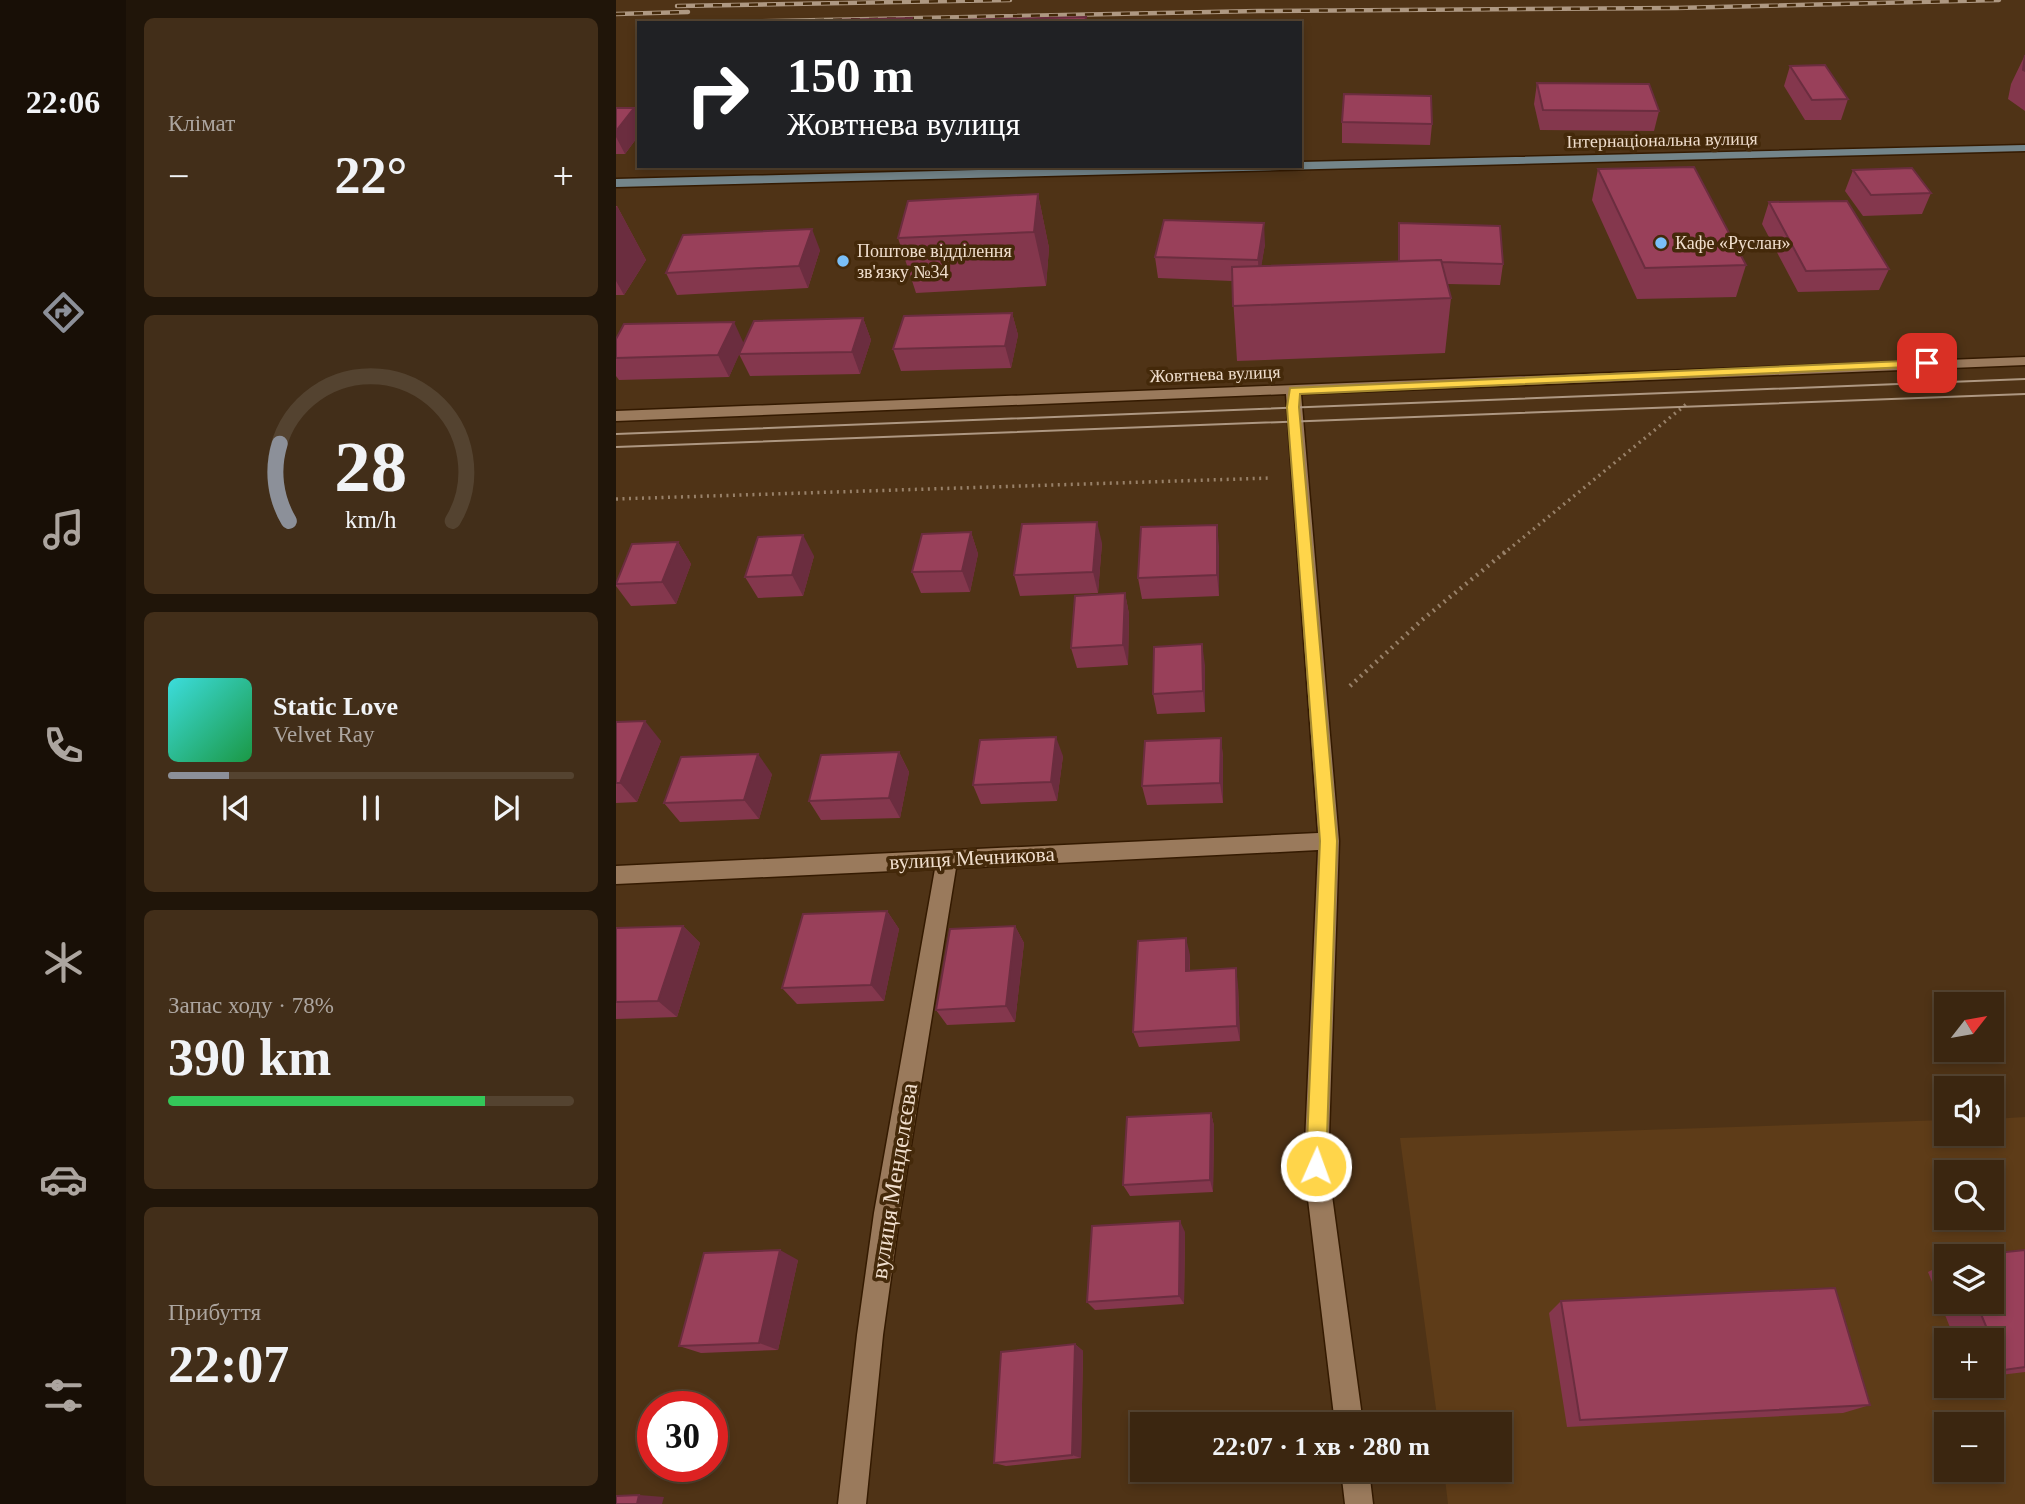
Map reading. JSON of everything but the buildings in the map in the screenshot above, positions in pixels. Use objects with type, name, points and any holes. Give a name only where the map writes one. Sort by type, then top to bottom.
[{"type":"main road","name":"Інтернаціональна вулиця","points":[[1302,166],[2025,148]]},
{"type":"main road","name":"Інтернаціональна вулиця","points":[[616,183],[1219,168]]},
{"type":"street","name":"Жовтнева вулиця","points":[[616,416],[2025,361]]},
{"type":"street","points":[[1294,390],[1293,407],[1329,841],[1316,1166],[1347,1412]]},
{"type":"street","name":"вулиця Мечникова","points":[[616,875],[1329,841]]},
{"type":"street","name":"вулиця Менделєєва","points":[[852,1504],[870,1335],[885,1227],[947,859]]},
{"type":"street","points":[[1356,1482],[1359,1504]]},
{"type":"path","points":[[1319,714],[1422,620],[1642,443],[1721,373]]},
{"type":"path","points":[[616,499],[1300,477]]},
{"type":"shaded area","points":[[2025,1117],[2025,1504],[1448,1504],[1445,1482],[1512,1482],[1512,1412],[1436,1412],[1400,1138],[1934,1120],[1934,1146],[2004,1146],[2004,1118]]},
{"type":"tram line","points":[[616,434],[2025,379]]},
{"type":"tram line","points":[[616,447],[2025,394]]},
{"type":"railway","points":[[677,6],[1010,0]]},
{"type":"railway","points":[[769,21],[1258,11],[1676,8],[1999,0]]},
{"type":"railway","points":[[616,14],[688,12]]},
{"type":"place","name":"Кафе «Руслан»","points":[[1661,243]]},
{"type":"place","name":"Поштове відділення зв'язку №34","points":[[843,261]]},
{"type":"route","points":[[1316,1166],[1329,841],[1293,407],[1294,390],[1927,363]]}]
